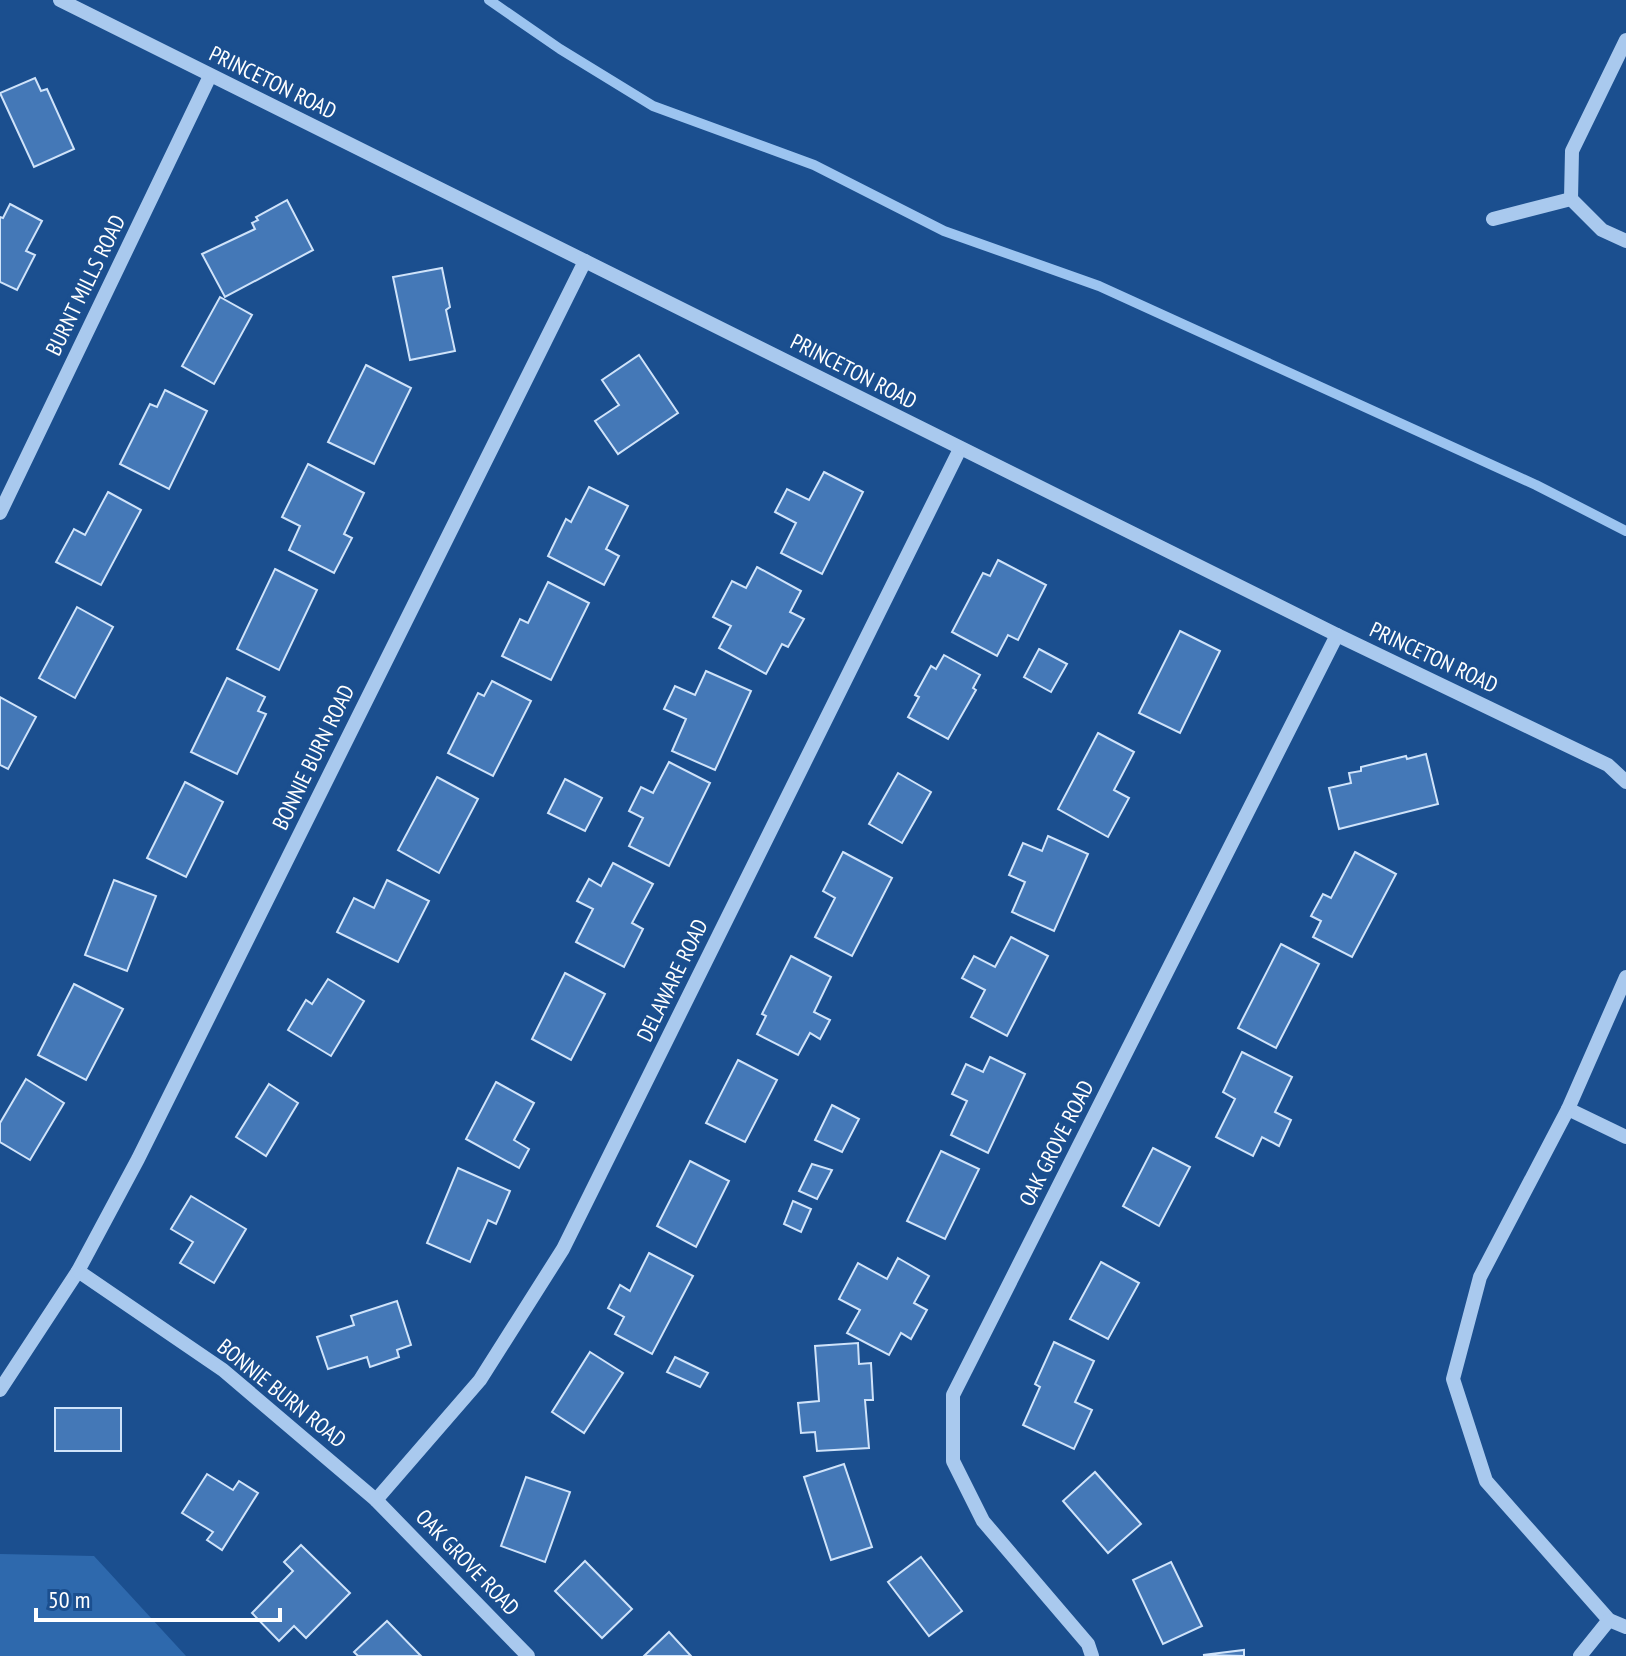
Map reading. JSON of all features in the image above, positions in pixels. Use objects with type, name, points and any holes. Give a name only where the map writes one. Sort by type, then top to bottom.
[{"type":"street","name":"PRINCETON ROAD","points":[[60,0],[960,449],[1608,765],[1626,782]]},
{"type":"street","points":[[1626,40],[1572,151],[1571,199],[1602,230],[1626,241]]},
{"type":"street","name":"BURNT MILLS ROAD","points":[[0,513],[210,76]]},
{"type":"street","points":[[1493,219],[1571,199]]},
{"type":"street","name":"BONNIE BURN ROAD","points":[[0,1390],[78,1271],[146,1145],[585,261]]},
{"type":"street","name":"DELAWARE ROAD","points":[[376,1500],[480,1380],[563,1249],[960,449]]},
{"type":"street","name":"OAK GROVE ROAD","points":[[1092,1656],[1088,1644],[983,1521],[953,1461],[953,1395],[1337,635]]},
{"type":"street","points":[[1626,977],[1568,1109],[1480,1277],[1453,1379],[1486,1481],[1609,1620],[1626,1627]]},
{"type":"street","points":[[1568,1109],[1626,1137]]},
{"type":"street","name":"BONNIE BURN ROAD","points":[[78,1271],[223,1370],[376,1500]]},
{"type":"street","name":"OAK GROVE ROAD","points":[[376,1500],[528,1656]]},
{"type":"street","points":[[1580,1656],[1609,1620]]},
{"type":"shaded area","points":[[0,1554],[94,1556],[186,1656],[0,1656]]},
{"type":"building","points":[[35,78],[41,91],[47,89],[74,149],[34,167],[0,93]]},
{"type":"building","points":[[287,200],[313,250],[225,297],[202,254],[255,229],[252,223],[258,220],[256,217]]},
{"type":"building","points":[[10,204],[42,221],[26,251],[35,255],[17,290],[0,282],[0,217],[3,218]]},
{"type":"building","points":[[442,268],[450,307],[446,310],[455,351],[410,360],[393,277]]},
{"type":"building","points":[[220,297],[252,315],[214,384],[182,366]]},
{"type":"building","points":[[639,355],[678,413],[618,454],[595,421],[619,405],[602,380]]},
{"type":"building","points":[[366,365],[411,388],[374,464],[328,442]]},
{"type":"building","points":[[165,390],[207,411],[169,489],[120,464],[150,404],[157,407]]},
{"type":"building","points":[[308,464],[364,493],[344,534],[352,538],[334,573],[289,550],[300,526],[282,517]]},
{"type":"building","points":[[824,472],[863,492],[822,574],[781,553],[796,523],[775,512],[787,489],[809,500]]},
{"type":"building","points":[[589,487],[628,506],[606,549],[619,556],[604,585],[548,556],[566,519],[571,522]]},
{"type":"building","points":[[108,492],[141,510],[101,585],[56,562],[74,529],[85,535]]},
{"type":"building","points":[[998,560],[1046,585],[1018,640],[1008,635],[997,656],[952,632],[983,573],[990,576]]},
{"type":"building","points":[[757,567],[801,591],[790,612],[804,619],[788,647],[782,644],[766,674],[719,648],[731,626],[713,617],[732,581],[746,588]]},
{"type":"building","points":[[275,569],[317,590],[279,670],[237,649]]},
{"type":"building","points":[[548,582],[589,603],[551,680],[502,656],[520,619],[528,623]]},
{"type":"building","points":[[77,607],[113,627],[75,698],[39,678]]},
{"type":"building","points":[[1180,631],[1220,651],[1180,733],[1139,713]]},
{"type":"building","points":[[1039,649],[1067,664],[1051,692],[1024,677]]},
{"type":"building","points":[[944,655],[980,675],[973,688],[976,690],[948,739],[908,717],[919,697],[915,695],[931,666],[936,669]]},
{"type":"building","points":[[706,671],[751,691],[715,770],[672,751],[686,719],[664,709],[675,686],[695,695]]},
{"type":"building","points":[[227,678],[265,697],[258,711],[266,714],[237,774],[191,752]]},
{"type":"building","points":[[492,681],[531,701],[493,776],[448,753],[478,693],[484,696]]},
{"type":"building","points":[[0,697],[36,717],[8,769],[0,765]]},
{"type":"building","points":[[1098,733],[1134,752],[1114,790],[1129,798],[1108,837],[1058,809]]},
{"type":"building","points":[[1426,754],[1438,804],[1339,829],[1329,788],[1351,783],[1349,773],[1361,771],[1361,767]]},
{"type":"building","points":[[669,762],[710,783],[669,866],[629,846],[643,818],[629,811],[641,787],[653,793]]},
{"type":"building","points":[[898,773],[931,792],[902,843],[869,824]]},
{"type":"building","points":[[437,777],[478,799],[439,873],[398,850]]},
{"type":"building","points":[[565,779],[602,798],[585,831],[548,813]]},
{"type":"building","points":[[185,782],[223,802],[186,877],[147,858]]},
{"type":"building","points":[[1048,836],[1088,854],[1054,931],[1012,912],[1025,882],[1009,875],[1023,843],[1042,851]]},
{"type":"building","points":[[843,852],[892,878],[852,956],[815,937],[835,898],[823,891]]},
{"type":"building","points":[[1355,852],[1396,874],[1352,957],[1313,937],[1321,921],[1311,916],[1323,894],[1331,898]]},
{"type":"building","points":[[613,863],[653,884],[632,923],[643,929],[624,967],[576,942],[593,909],[577,901],[589,879],[601,886]]},
{"type":"building","points":[[114,880],[156,896],[127,971],[85,955]]},
{"type":"building","points":[[387,880],[429,901],[398,962],[337,932],[354,898],[374,908]]},
{"type":"building","points":[[1011,937],[1048,956],[1007,1036],[971,1017],[985,990],[962,978],[974,956],[995,967]]},
{"type":"building","points":[[1281,944],[1319,964],[1276,1048],[1238,1028]]},
{"type":"building","points":[[791,956],[831,977],[814,1012],[830,1020],[820,1039],[810,1033],[798,1055],[757,1034],[766,1016],[762,1014]]},
{"type":"building","points":[[565,973],[605,994],[571,1060],[532,1039]]},
{"type":"building","points":[[328,979],[364,1001],[331,1056],[288,1030],[306,1000],[312,1004]]},
{"type":"building","points":[[74,984],[123,1009],[86,1080],[38,1055]]},
{"type":"building","points":[[1242,1052],[1292,1077],[1275,1112],[1291,1120],[1279,1146],[1262,1137],[1253,1156],[1216,1137],[1235,1099],[1223,1092]]},
{"type":"building","points":[[990,1057],[1025,1074],[988,1153],[951,1135],[967,1101],[952,1094],[966,1064],[983,1072]]},
{"type":"building","points":[[738,1060],[777,1080],[745,1142],[706,1123]]},
{"type":"building","points":[[26,1079],[64,1103],[30,1160],[0,1142],[0,1123]]},
{"type":"building","points":[[496,1082],[534,1103],[514,1140],[529,1149],[519,1168],[466,1139]]},
{"type":"building","points":[[269,1084],[298,1103],[266,1156],[236,1137]]},
{"type":"building","points":[[832,1105],[859,1119],[842,1152],[815,1140]]},
{"type":"building","points":[[1153,1148],[1190,1167],[1159,1226],[1123,1206]]},
{"type":"building","points":[[941,1151],[979,1169],[945,1239],[907,1221]]},
{"type":"building","points":[[690,1161],[729,1181],[696,1247],[657,1226]]},
{"type":"building","points":[[812,1164],[832,1170],[817,1199],[799,1191]]},
{"type":"building","points":[[458,1168],[510,1191],[496,1224],[488,1220],[470,1262],[427,1243]]},
{"type":"building","points":[[191,1196],[246,1229],[214,1283],[180,1263],[193,1242],[171,1229]]},
{"type":"building","points":[[793,1201],[811,1209],[801,1232],[784,1224]]},
{"type":"building","points":[[649,1253],[693,1276],[652,1354],[615,1334],[624,1317],[608,1308],[620,1285],[630,1291]]},
{"type":"building","points":[[898,1258],[929,1276],[914,1303],[927,1310],[911,1339],[901,1333],[889,1355],[847,1333],[860,1310],[839,1299],[858,1263],[887,1279]]},
{"type":"building","points":[[1101,1262],[1139,1283],[1108,1339],[1070,1319]]},
{"type":"building","points":[[397,1301],[411,1345],[397,1350],[399,1357],[370,1367],[367,1357],[328,1369],[317,1337],[354,1325],[351,1316]]},
{"type":"building","points":[[1054,1342],[1094,1361],[1075,1402],[1092,1410],[1074,1449],[1023,1425],[1040,1387],[1035,1384]]},
{"type":"building","points":[[858,1343],[859,1364],[871,1363],[873,1400],[865,1400],[869,1448],[817,1451],[815,1432],[801,1433],[798,1403],[819,1401],[815,1346]]},
{"type":"building","points":[[590,1352],[623,1373],[584,1433],[552,1412]]},
{"type":"building","points":[[675,1357],[708,1373],[700,1387],[667,1372]]},
{"type":"building","points":[[55,1408],[121,1408],[121,1451],[55,1451]]},
{"type":"building","points":[[844,1464],[872,1547],[831,1560],[804,1477]]},
{"type":"building","points":[[1095,1472],[1141,1524],[1108,1553],[1063,1501]]},
{"type":"building","points":[[207,1474],[233,1490],[239,1481],[258,1493],[222,1550],[207,1540],[213,1532],[182,1513]]},
{"type":"building","points":[[526,1477],[570,1492],[545,1562],[501,1546]]},
{"type":"building","points":[[301,1545],[350,1593],[306,1638],[294,1626],[279,1641],[252,1613],[293,1571],[284,1562]]},
{"type":"building","points":[[921,1557],[962,1611],[929,1636],[888,1582]]},
{"type":"building","points":[[585,1561],[632,1609],[602,1638],[555,1591]]},
{"type":"building","points":[[1171,1562],[1202,1626],[1163,1644],[1133,1580]]},
{"type":"building","points":[[387,1621],[421,1656],[358,1656],[354,1652]]},
{"type":"building","points":[[669,1632],[691,1656],[644,1656]]},
{"type":"building","points":[[1244,1650],[1244,1656],[1203,1655]]},
{"type":"waterway","points":[[489,0],[560,49],[653,106],[814,165],[944,231],[1099,286],[1536,485],[1626,531]]}]
